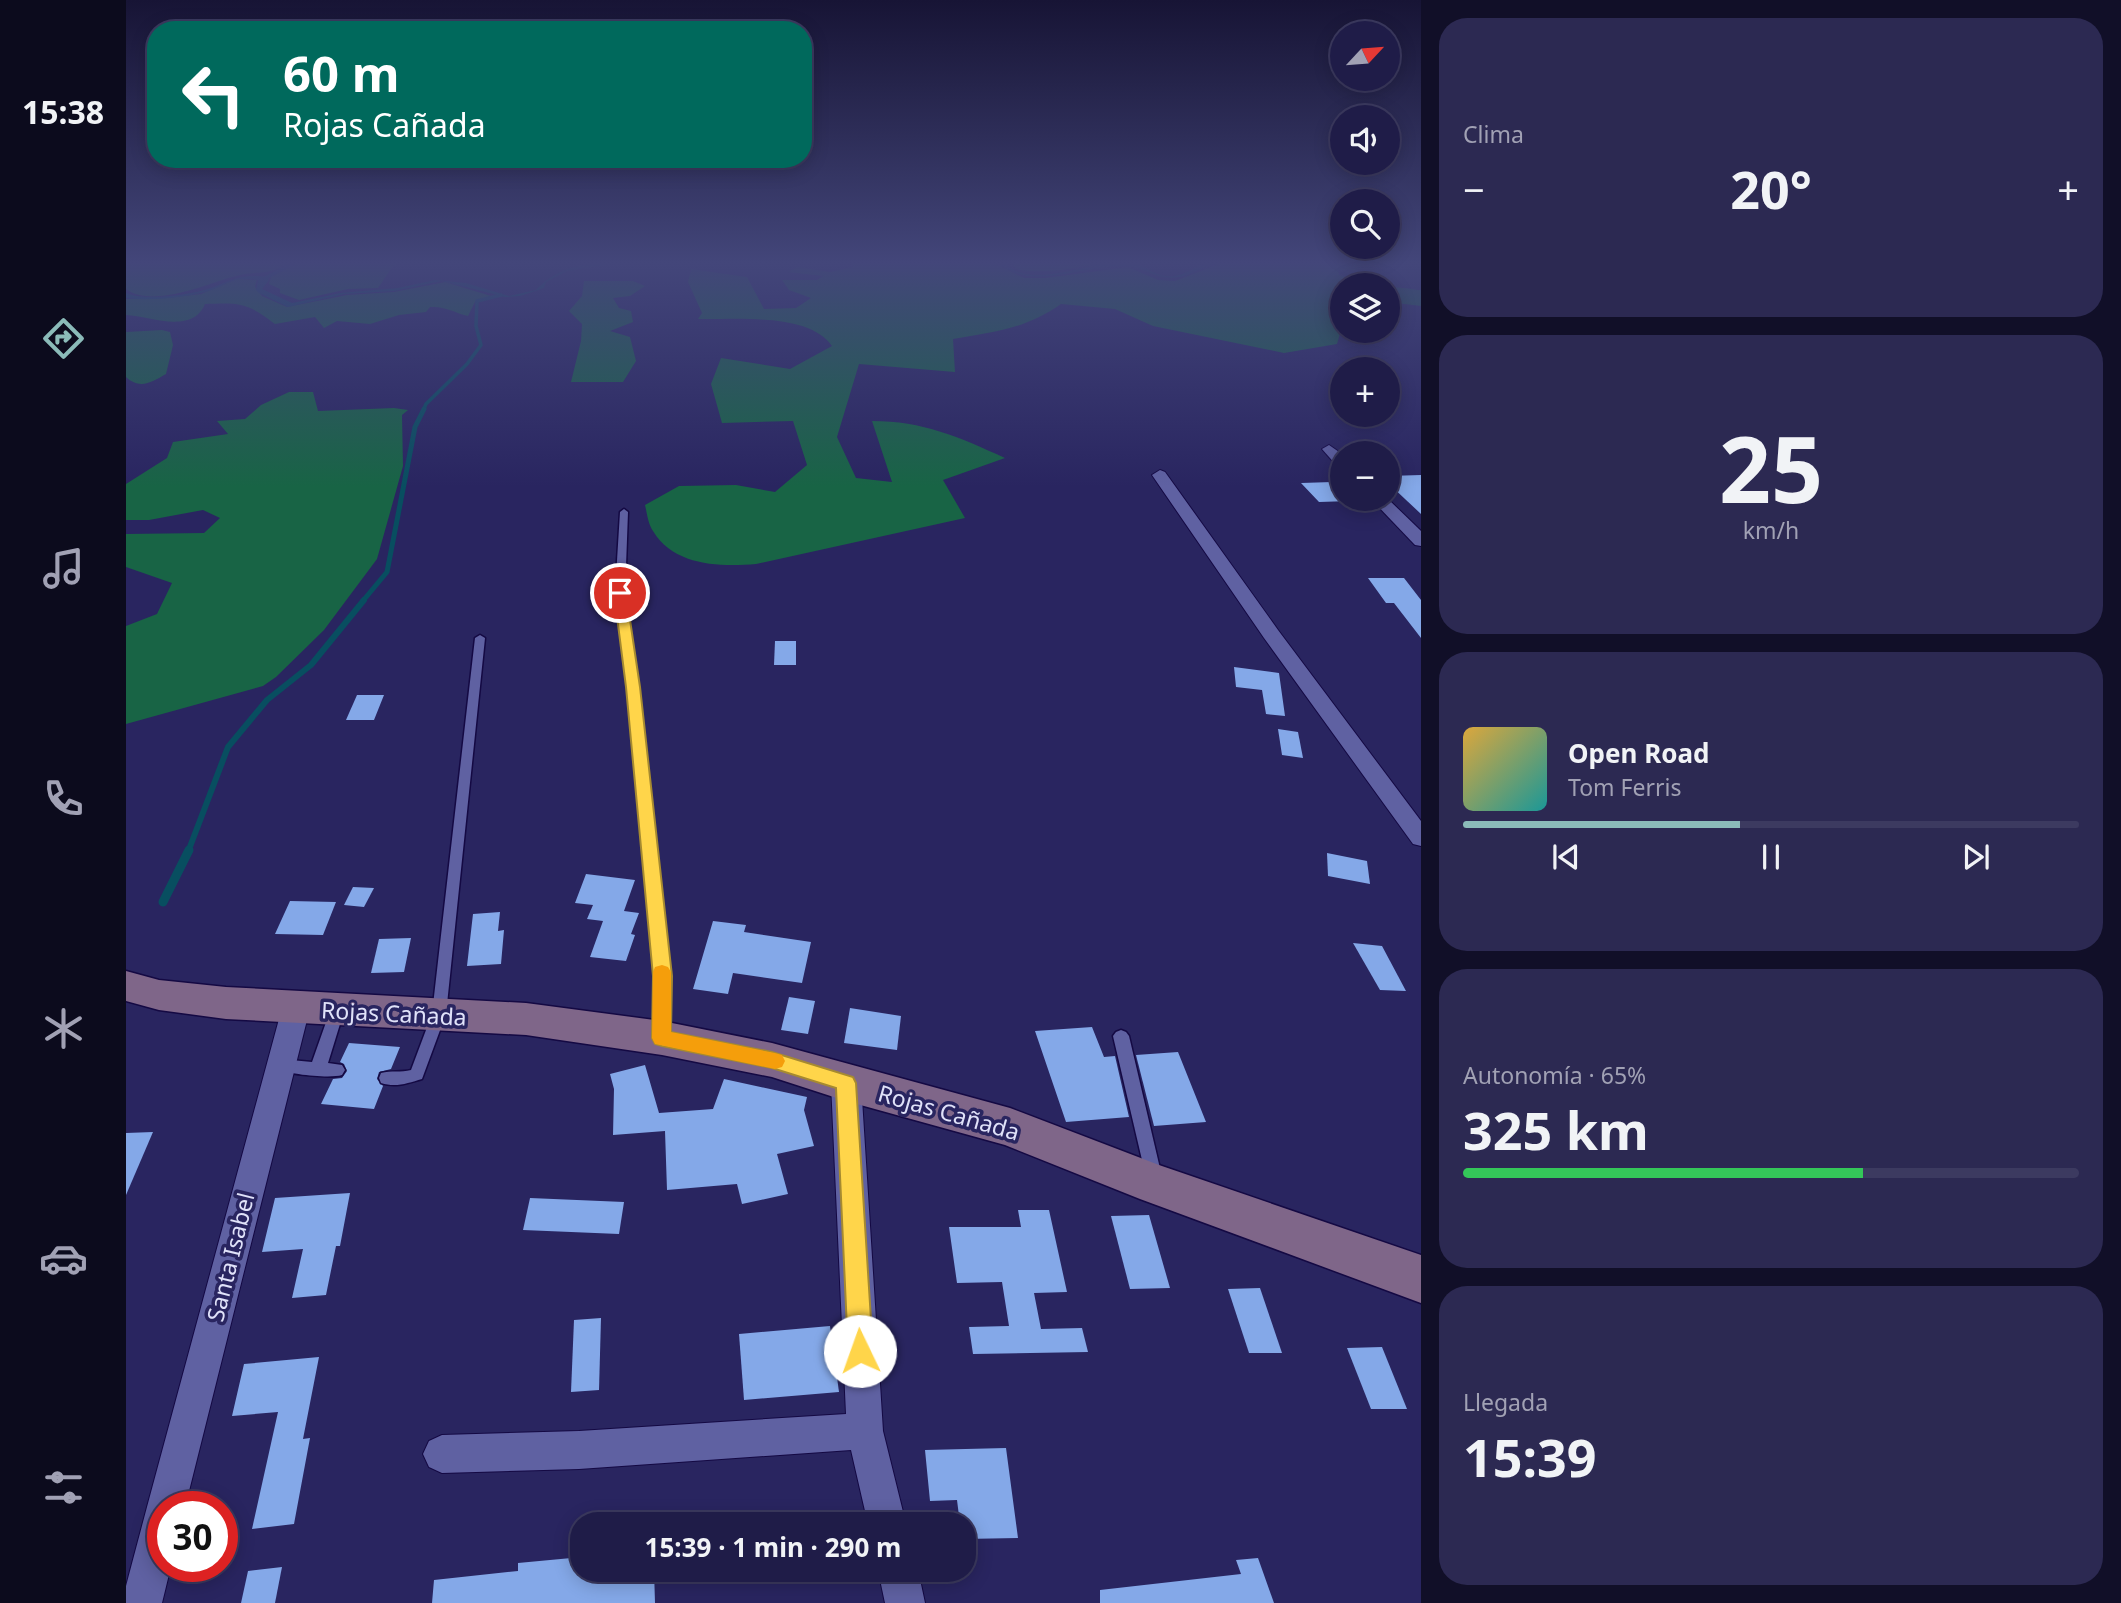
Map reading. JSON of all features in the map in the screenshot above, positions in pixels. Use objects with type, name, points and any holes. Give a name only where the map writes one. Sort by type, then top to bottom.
[{"type":"main road","name":"Rojas Cañada","points":[[126,986],[159,995],[296,1008],[526,1019],[662,1038],[772,1060],[1010,1127],[1156,1184],[1421,1279]]},
{"type":"street","points":[[1160,475],[1270,634],[1421,838]]},
{"type":"street","points":[[1391,511],[1418,535]]},
{"type":"street","name":"Santa Isabel","points":[[170,1491],[296,1008]]},
{"type":"street","points":[[846,1083],[865,1431],[884,1512]]},
{"type":"street","points":[[442,1454],[579,1450],[865,1431]]},
{"type":"street","points":[[139,1583],[147,1562]]},
{"type":"street","points":[[901,1582],[905,1603]]},
{"type":"lane","points":[[624,512],[620,593],[633,687],[662,976],[662,1038]]},
{"type":"lane","points":[[387,1077],[402,1079],[417,1074],[439,1014],[480,638]]},
{"type":"lane","points":[[280,1065],[329,1069],[322,1053],[337,1010]]},
{"type":"lane","points":[[1121,1036],[1156,1184]]},
{"type":"green space","points":[[126,338],[171,338],[173,345],[166,374],[141,384],[126,377]]},
{"type":"green space","points":[[581,338],[630,338],[636,361],[623,382],[571,382]]},
{"type":"green space","points":[[824,338],[959,338],[953,339],[955,372],[859,364],[837,437],[856,478],[892,482],[872,421],[924,427],[1005,458],[943,480],[965,518],[756,564],[699,562],[673,551],[662,543],[651,528],[645,505],[679,486],[736,485],[775,492],[807,465],[793,421],[722,423],[711,384],[721,358],[790,369],[832,346]]},
{"type":"green space","points":[[1210,338],[1330,338],[1330,343],[1337,344],[1284,353]]},
{"type":"green space","points":[[289,392],[313,392],[318,411],[394,408],[408,410],[402,415],[403,466],[377,559],[324,630],[276,677],[263,686],[126,724],[126,626],[157,614],[172,583],[126,567],[126,534],[204,533],[220,518],[203,510],[149,520],[126,520],[126,484],[167,458],[173,442],[228,434],[217,421],[245,419],[261,405]]},
{"type":"building","points":[[1421,475],[1421,514],[1400,494],[1400,476]]},
{"type":"building","points":[[1330,482],[1330,502],[1319,502],[1301,483]]},
{"type":"building","points":[[1368,578],[1404,578],[1421,600],[1421,638],[1394,603],[1386,603]]},
{"type":"building","points":[[775,641],[796,641],[796,665],[774,665]]},
{"type":"building","points":[[1234,667],[1279,673],[1285,716],[1266,714],[1262,690],[1236,687]]},
{"type":"building","points":[[357,695],[384,695],[374,720],[346,720]]},
{"type":"building","points":[[1278,729],[1298,732],[1303,758],[1282,755]]},
{"type":"building","points":[[1327,853],[1367,861],[1370,884],[1328,876]]},
{"type":"building","points":[[586,874],[635,880],[624,911],[639,913],[631,934],[635,935],[626,961],[590,957],[603,921],[587,919],[593,905],[575,903]]},
{"type":"building","points":[[353,887],[374,888],[364,907],[344,905]]},
{"type":"building","points":[[290,901],[336,902],[323,935],[275,934]]},
{"type":"building","points":[[500,912],[498,931],[504,930],[501,964],[467,966],[473,914]]},
{"type":"building","points":[[713,921],[746,925],[744,932],[811,942],[802,983],[733,973],[728,994],[693,989]]},
{"type":"building","points":[[411,938],[404,972],[371,973],[379,939]]},
{"type":"building","points":[[1353,943],[1382,946],[1406,991],[1380,990]]},
{"type":"building","points":[[789,997],[815,1001],[808,1034],[781,1030]]},
{"type":"building","points":[[850,1008],[901,1016],[897,1050],[844,1043]]},
{"type":"building","points":[[1092,1027],[1104,1057],[1115,1056],[1129,1117],[1066,1122],[1035,1031]]},
{"type":"building","points":[[349,1043],[400,1047],[391,1069],[379,1072],[377,1079],[383,1086],[374,1109],[321,1104],[333,1079],[342,1078],[347,1071],[340,1062]]},
{"type":"building","points":[[1178,1052],[1206,1122],[1154,1126],[1136,1055]]},
{"type":"building","points":[[645,1065],[659,1113],[713,1109],[724,1079],[807,1097],[804,1110],[814,1146],[777,1154],[788,1194],[742,1204],[737,1184],[667,1190],[665,1131],[613,1135],[614,1089],[610,1074]]},
{"type":"building","points":[[153,1132],[126,1195],[126,1133]]},
{"type":"building","points":[[350,1193],[340,1246],[336,1246],[326,1295],[292,1298],[303,1249],[262,1252],[275,1198]]},
{"type":"building","points":[[530,1198],[624,1202],[619,1234],[523,1230]]},
{"type":"building","points":[[1018,1210],[1049,1210],[1067,1292],[1034,1293],[1041,1329],[1082,1328],[1088,1352],[973,1354],[969,1327],[1009,1326],[1002,1282],[957,1283],[949,1227],[1021,1227]]},
{"type":"building","points":[[1149,1215],[1170,1288],[1130,1289],[1111,1216]]},
{"type":"building","points":[[1260,1288],[1282,1353],[1249,1353],[1228,1289]]},
{"type":"building","points":[[601,1318],[599,1390],[571,1392],[574,1320]]},
{"type":"building","points":[[830,1326],[839,1392],[744,1400],[739,1334]]},
{"type":"building","points":[[1382,1347],[1407,1409],[1371,1409],[1347,1348]]},
{"type":"building","points":[[319,1357],[303,1439],[310,1438],[294,1524],[252,1529],[278,1412],[232,1416],[244,1364]]},
{"type":"building","points":[[1006,1448],[1018,1538],[976,1539],[976,1512],[958,1512],[957,1500],[930,1501],[925,1450]]},
{"type":"building","points":[[570,1558],[570,1582],[654,1582],[655,1603],[432,1603],[434,1580],[518,1571],[518,1563]]},
{"type":"building","points":[[1258,1558],[1274,1603],[1100,1603],[1100,1590],[1241,1574],[1236,1560]]},
{"type":"building","points":[[282,1567],[275,1603],[241,1603],[248,1571]]},
{"type":"waterway","points":[[423,411],[426,404],[467,364],[481,345],[479,338]]},
{"type":"waterway","points":[[362,602],[387,572],[415,427],[423,411]]},
{"type":"waterway","points":[[188,852],[228,747],[267,700],[311,665],[364,600]]},
{"type":"waterway","points":[[163,902],[188,852]]},
{"type":"slow traffic","points":[[662,972],[662,1038],[775,1061]]},
{"type":"route","points":[[620,593],[633,687],[662,976],[662,1038],[772,1060],[846,1083],[860,1351]]}]
